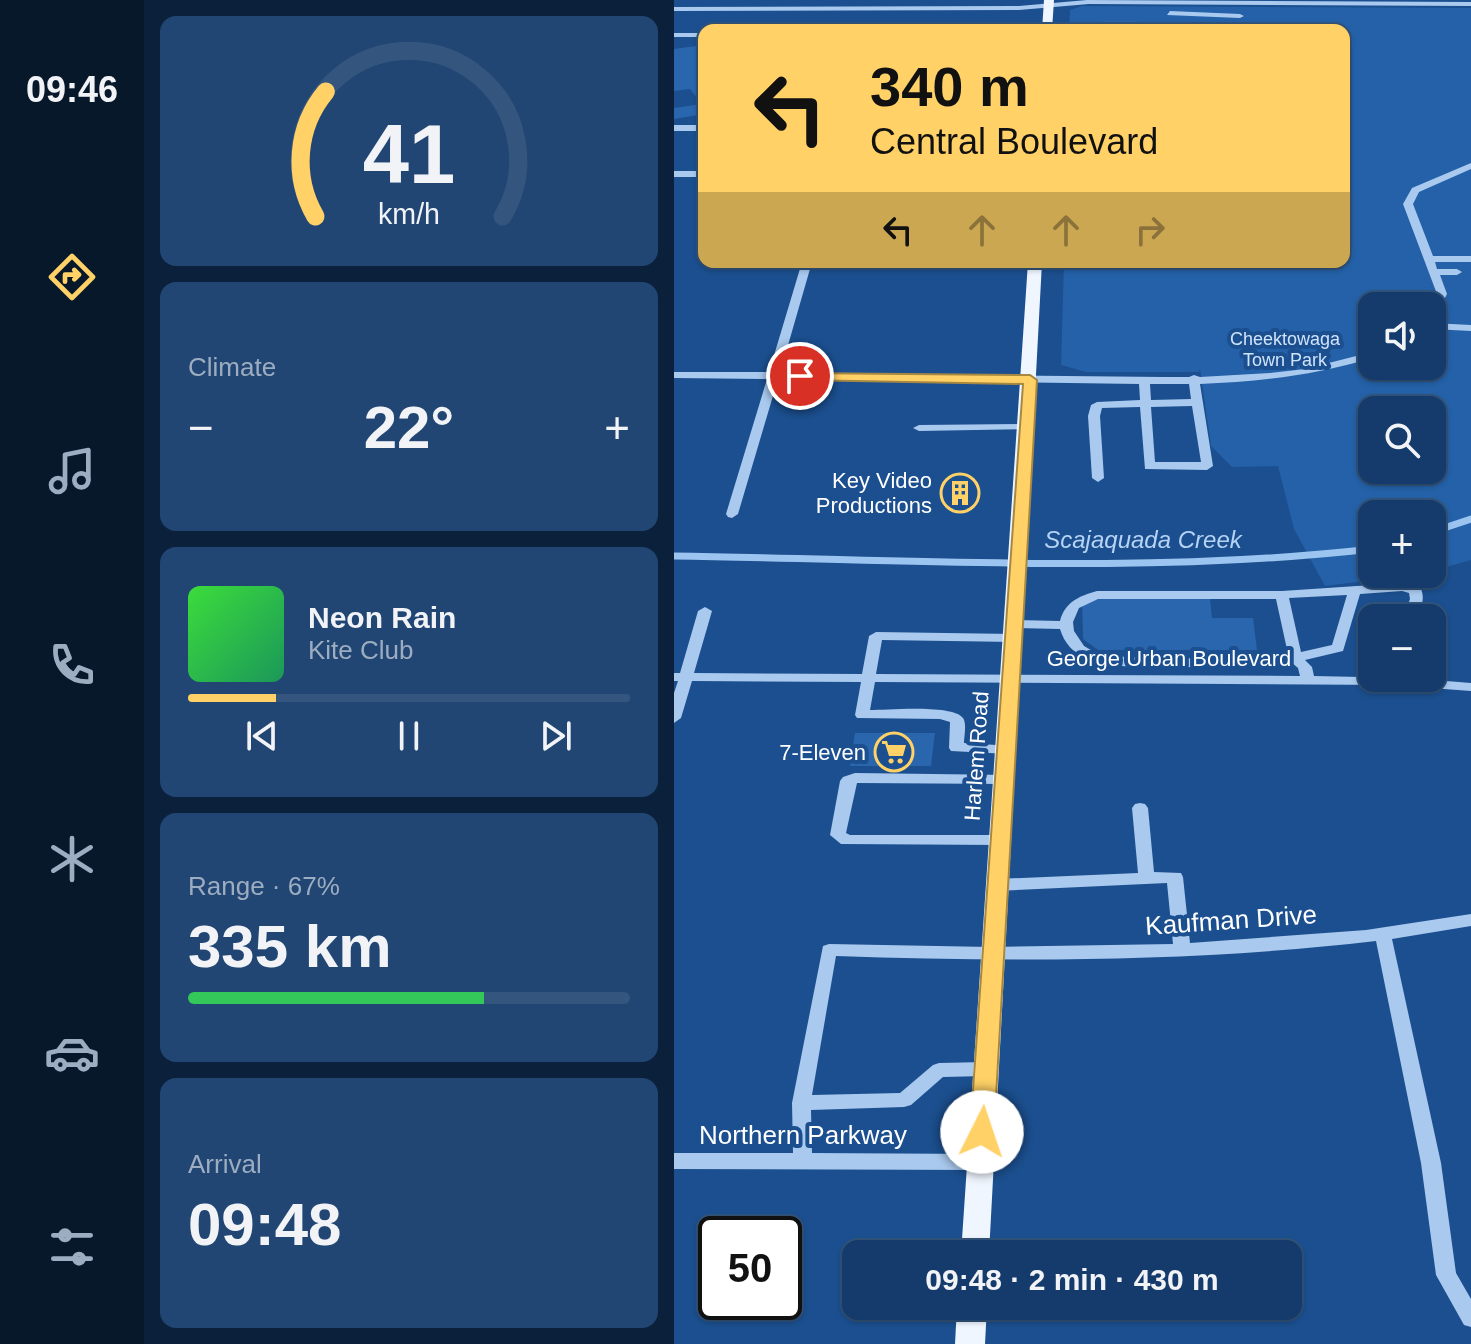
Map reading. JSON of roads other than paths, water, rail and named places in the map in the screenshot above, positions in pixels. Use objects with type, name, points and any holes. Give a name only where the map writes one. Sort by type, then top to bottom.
[{"type":"main road","points":[[1047,24],[1049,3]]},
{"type":"main road","name":"Harlem Road","points":[[976,1240],[1018,588],[1035,268]]},
{"type":"main road","points":[[970,1344],[971,1320]]},
{"type":"street","points":[[1170,2],[1171,24]]},
{"type":"street","points":[[674,9],[1170,2],[1471,4]]},
{"type":"street","points":[[1170,13],[1240,16]]},
{"type":"street","points":[[674,35],[698,35]]},
{"type":"street","points":[[674,128],[698,128]]},
{"type":"street","points":[[1441,292],[1408,204],[1415,190],[1471,166]]},
{"type":"street","points":[[674,174],[698,174]]},
{"type":"street","points":[[1408,204],[1425,204]]},
{"type":"street","points":[[1430,259],[1471,259]]},
{"type":"street","points":[[732,514],[805,268]]},
{"type":"street","points":[[1436,272],[1457,272]]},
{"type":"street","points":[[1446,327],[1471,328]]},
{"type":"street","points":[[674,375],[1030,380],[1194,378],[1308,373],[1358,359]]},
{"type":"street","points":[[1144,379],[1149,466],[1178,468],[1207,466],[1194,378]]},
{"type":"street","points":[[1098,478],[1094,416],[1097,405],[1198,402]]},
{"type":"street","points":[[919,428],[1027,427]]},
{"type":"street","points":[[1354,592],[1338,648],[1326,655],[1296,659],[1121,661],[1092,658],[1075,645],[1067,625],[1068,611],[1077,599],[1097,595],[1282,595],[1402,587],[1415,590],[1415,604]]},
{"type":"street","points":[[1282,595],[1296,659],[1305,667],[1308,680]]},
{"type":"street","points":[[674,718],[680,677],[705,611]]},
{"type":"street","points":[[1008,749],[956,748],[957,720],[941,714],[862,715],[876,636],[1015,631],[1067,625]]},
{"type":"street","name":"George Urban Boulevard","points":[[680,677],[1358,680]]},
{"type":"street","name":"George Urban Boulevard","points":[[1446,685],[1471,687]]},
{"type":"street","points":[[1000,840],[847,840],[838,835],[848,781],[855,778],[1006,779]]},
{"type":"street","points":[[1140,808],[1147,878]]},
{"type":"street","points":[[997,885],[1175,877],[1182,951]]},
{"type":"street","name":"Kaufman Drive","points":[[801,1103],[829,950],[992,955],[1182,951],[1383,935],[1471,920]]},
{"type":"street","points":[[1383,935],[1431,1163],[1446,1275],[1471,1318]]},
{"type":"street","points":[[803,1161],[801,1103],[904,1100],[939,1070],[986,1069]]},
{"type":"street","name":"Northern Parkway","points":[[674,1161],[981,1162]]},
{"type":"waterway","name":"Scajaquada Creek","points":[[1446,527],[1471,519]]},
{"type":"waterway","name":"Scajaquada Creek","points":[[674,556],[1111,563],[1285,557],[1358,550]]},
{"type":"place","name":"Key Video Productions","points":[[960,493]]},
{"type":"place","name":"7-Eleven","points":[[894,752]]},
{"type":"park label","name":"Cheektowaga Town Park","points":[[1285,349]]}]
